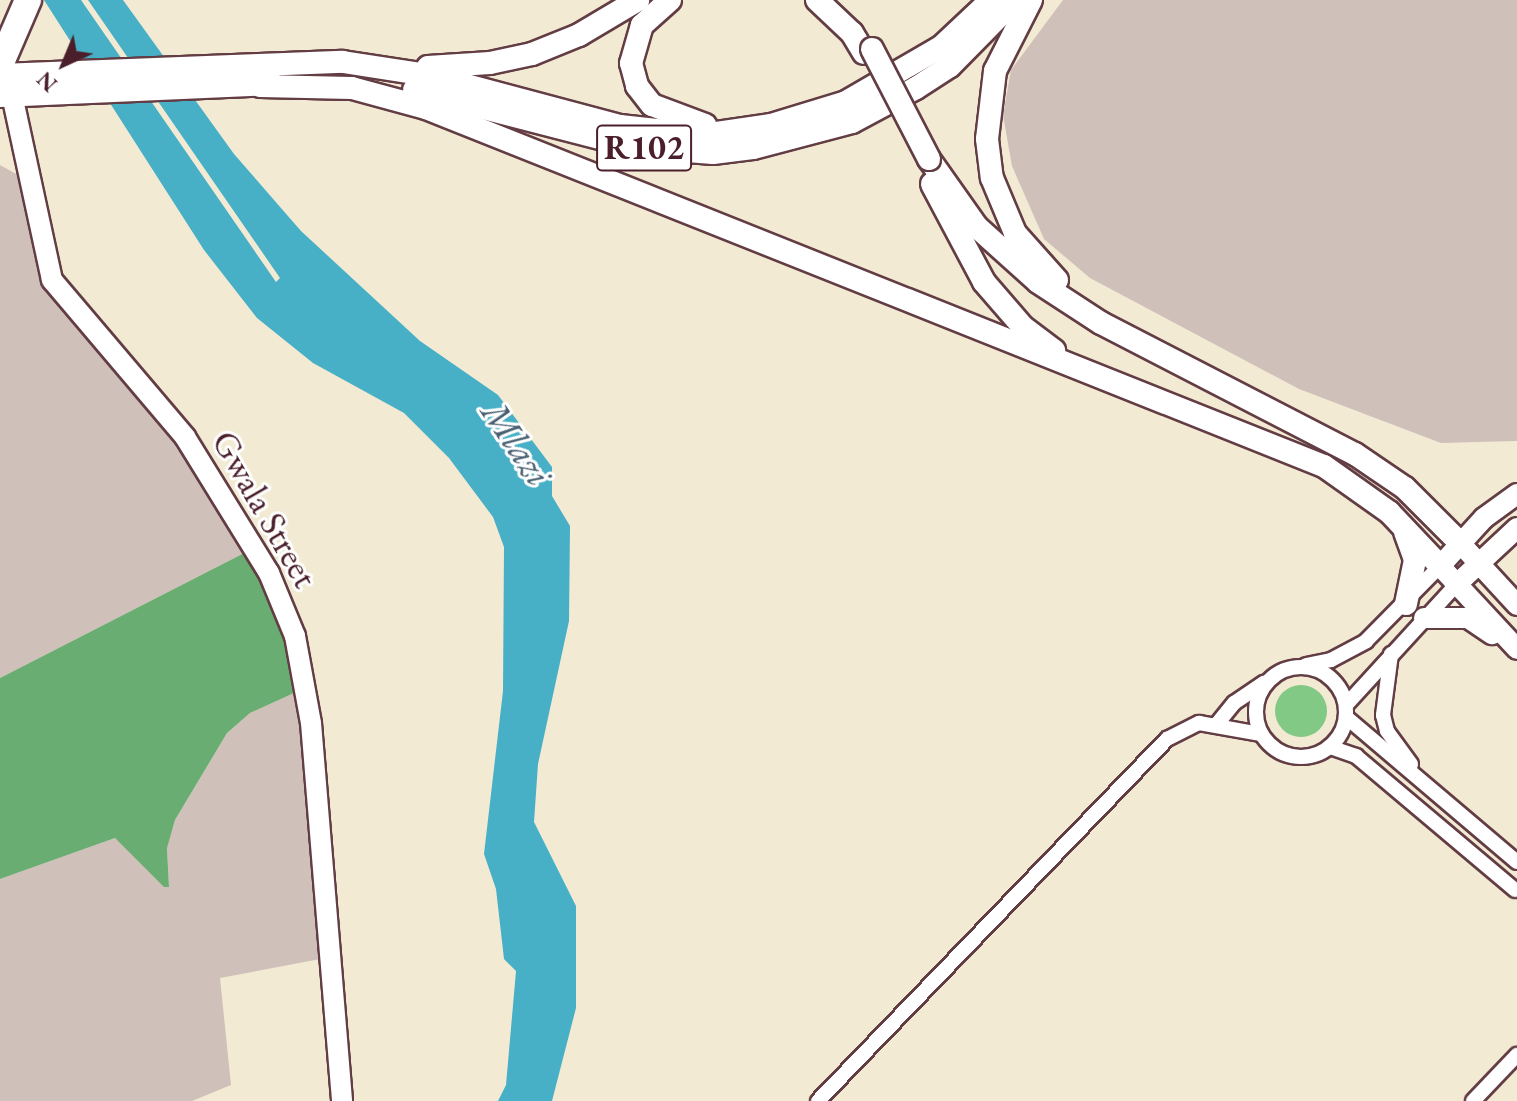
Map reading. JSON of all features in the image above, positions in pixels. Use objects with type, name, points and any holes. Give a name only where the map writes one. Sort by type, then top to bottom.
[{"type":"highway","points":[[0,65],[28,0]]},
{"type":"main road","points":[[343,62],[490,63],[532,54],[579,35],[638,0]]},
{"type":"main road","points":[[670,0],[642,25],[631,63],[637,86],[652,105],[675,118],[742,130]]},
{"type":"main road","points":[[817,0],[868,51]]},
{"type":"main road","points":[[829,0],[857,25],[978,272],[1002,305],[1043,344],[1096,375]]},
{"type":"main road","name":"R102","points":[[6,95],[34,84],[226,65],[343,62],[428,75],[620,126],[703,135],[803,117],[874,88],[941,47],[991,0]]},
{"type":"main road","name":"R102","points":[[0,75],[34,84],[235,87],[300,80],[392,85],[635,147],[713,153],[753,148],[852,122],[950,66],[1015,0]]},
{"type":"main road","points":[[1031,0],[1000,57],[988,103],[987,139],[1001,204],[1035,261],[1059,282],[1186,365]]},
{"type":"main road","points":[[260,86],[352,88],[426,108],[584,176],[1324,466],[1399,523],[1440,566]]},
{"type":"main road","points":[[924,159],[977,227],[1038,282],[1101,323],[1355,454],[1405,488],[1461,544]]},
{"type":"main road","points":[[1399,523],[1415,560],[1406,604]]},
{"type":"street","name":"Gwala Street","points":[[6,95],[52,280],[185,437],[269,573],[295,636],[311,723],[342,1101]]},
{"type":"street","points":[[1217,724],[1234,703],[1288,668],[1349,652],[1406,604],[1484,518],[1517,494]]},
{"type":"street","points":[[818,1101],[1167,739],[1189,724],[1217,724],[1261,734],[1291,756],[1311,756],[1330,747],[1346,711],[1391,654],[1457,584],[1517,528]]},
{"type":"street","points":[[1461,544],[1517,605]]},
{"type":"street","points":[[1440,566],[1517,651]]},
{"type":"street","points":[[1424,618],[1468,618],[1517,651]]},
{"type":"street","points":[[1391,654],[1383,696],[1387,731],[1425,783]]},
{"type":"street","points":[[1302,666],[1335,682],[1346,711],[1517,862]]},
{"type":"street","points":[[1261,734],[1255,707],[1266,682]]},
{"type":"street","points":[[1330,747],[1356,756],[1516,891]]},
{"type":"street","points":[[1473,1101],[1517,1055]]},
{"type":"shaded area","points":[[1063,0],[1517,0],[1517,441],[1441,443],[1299,389],[1090,278],[1044,239],[1012,166],[1003,115],[1011,70]]},
{"type":"shaded area","points":[[0,165],[27,180],[52,280],[125,363],[254,548],[0,678]]},
{"type":"shaded area","points":[[305,688],[331,957],[220,978],[231,1085],[192,1101],[0,1101],[0,879],[115,838],[169,887],[167,847],[175,820],[227,733],[250,713]]},
{"type":"green space","points":[[254,548],[305,688],[250,713],[227,733],[175,820],[167,848],[169,887],[164,887],[115,838],[0,879],[0,678]]},
{"type":"green space","points":[[1301,685],[1319,693],[1327,711],[1319,729],[1301,737],[1283,729],[1275,711],[1283,693]]},
{"type":"water","name":"Mlazi","points":[[44,0],[81,0],[276,282],[280,278],[88,0],[123,0],[234,154],[301,231],[420,341],[498,395],[552,467],[552,496],[570,526],[569,621],[538,764],[534,822],[576,906],[576,1008],[552,1101],[498,1101],[506,1085],[516,971],[504,959],[496,889],[484,854],[503,691],[504,547],[493,517],[449,458],[404,413],[313,363],[257,318],[204,250]]}]
